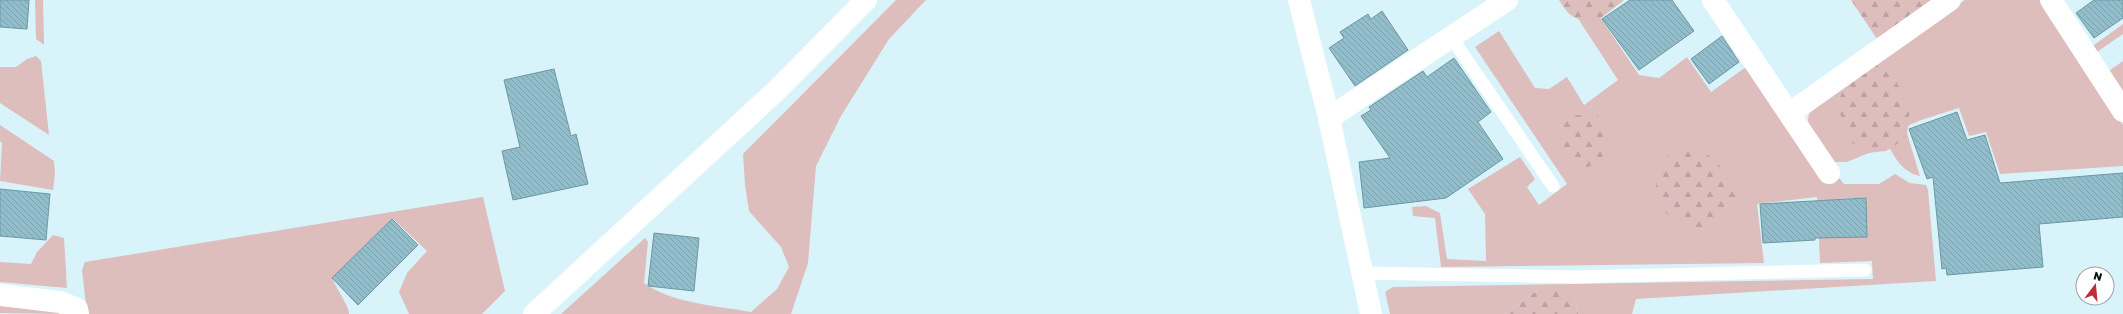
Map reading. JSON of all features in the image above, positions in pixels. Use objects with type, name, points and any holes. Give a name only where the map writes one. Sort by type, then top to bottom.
[{"type":"street","points":[[534,314],[777,90],[866,0]]},
{"type":"street","points":[[1300,0],[1329,118],[1371,314]]},
{"type":"street","points":[[1329,118],[1507,0]]},
{"type":"street","points":[[1713,0],[1829,173]]},
{"type":"street","points":[[1790,113],[1950,0]]},
{"type":"street","points":[[2051,0],[2123,111]]},
{"type":"street","points":[[0,295],[60,302],[77,309],[78,314]]},
{"type":"lane","points":[[1452,37],[1553,186]]},
{"type":"lane","points":[[1362,273],[1574,277],[1864,270]]},
{"type":"green space","points":[[35,0],[43,0],[44,45],[36,39]]},
{"type":"green space","points":[[896,0],[926,0],[889,39],[841,116],[816,166],[808,263],[791,314],[561,314],[645,238],[648,242],[644,283],[667,295],[695,303],[751,312],[777,289],[789,267],[781,247],[749,211],[745,185],[743,154]]},
{"type":"green space","points":[[1559,0],[1624,0],[1596,22],[1583,21],[1574,17],[1566,10]]},
{"type":"green space","points":[[1566,0],[1596,11],[1639,75],[1659,78],[1687,57],[1711,92],[1746,67],[1844,184],[1879,184],[1895,174],[1910,183],[1926,185],[1928,190],[1936,281],[1636,299],[1632,314],[1578,314],[1576,304],[1539,289],[1505,314],[1390,314],[1385,292],[1393,287],[1873,279],[1872,261],[1820,263],[1817,197],[1757,204],[1764,263],[1441,267],[1435,218],[1413,216],[1412,207],[1426,206],[1440,213],[1447,259],[1486,261],[1485,214],[1468,189],[1520,157],[1535,179],[1527,187],[1539,205],[1567,184],[1475,47],[1499,31],[1535,88],[1549,89],[1567,77],[1584,105],[1618,80]],"holes":[[[1865,198],[1867,237],[1838,237],[1836,199]]]},
{"type":"green space","points":[[1851,0],[1938,0],[1877,39]]},
{"type":"green space","points":[[1965,0],[2041,0],[2123,125],[2123,166],[2000,174],[1986,132],[1969,136],[1959,108],[1921,120],[1905,127],[1920,176],[1909,172],[1901,165],[1888,145],[1847,162],[1832,162],[1807,124],[1810,109]]},
{"type":"green space","points":[[2123,24],[2123,34],[2094,54],[2090,48]]},
{"type":"green space","points":[[36,56],[41,61],[49,135],[0,103],[0,67],[16,67],[27,59]]},
{"type":"green space","points":[[2123,61],[2123,100],[2106,73]]},
{"type":"green space","points":[[1875,64],[1889,74],[1905,95],[1908,104],[1909,123],[1905,139],[1886,151],[1867,153],[1850,141],[1837,105],[1845,85]]},
{"type":"green space","points":[[1577,115],[1597,115],[1605,126],[1607,148],[1600,161],[1586,168],[1567,155],[1562,145],[1561,138],[1564,122]]},
{"type":"green space","points":[[0,125],[54,161],[55,174],[53,190],[0,181],[2,143],[0,141]]},
{"type":"green space","points":[[1686,150],[1707,154],[1725,171],[1734,187],[1736,198],[1729,216],[1710,230],[1687,226],[1677,221],[1668,215],[1657,198],[1656,187],[1658,174],[1662,166],[1669,155]]},
{"type":"green space","points":[[483,197],[505,291],[482,314],[409,314],[399,292],[407,273],[427,251],[393,219],[332,278],[349,311],[349,314],[87,314],[82,270],[85,262]]},
{"type":"green space","points":[[53,235],[64,238],[67,288],[0,282],[0,262],[31,264],[37,252]]},
{"type":"green space","points":[[1556,285],[1576,304],[1578,314],[1505,314],[1539,289]]},
{"type":"green space","points":[[0,304],[55,309],[64,314],[0,313]]},
{"type":"building","points":[[0,0],[29,0],[27,29],[0,27]]},
{"type":"building","points":[[1630,0],[1672,0],[1694,31],[1639,70],[1602,19]]},
{"type":"building","points":[[2094,0],[2123,0],[2123,18],[2094,38],[2076,13]]},
{"type":"building","points":[[1382,11],[1408,50],[1355,86],[1329,48],[1344,38],[1340,32],[1368,14],[1371,19]]},
{"type":"building","points":[[1722,36],[1739,62],[1709,84],[1691,59]]},
{"type":"building","points":[[1454,58],[1491,112],[1478,122],[1503,159],[1446,198],[1364,208],[1359,162],[1390,158],[1361,116],[1371,110],[1369,107],[1423,71],[1427,77]]},
{"type":"building","points":[[554,69],[571,136],[576,134],[588,184],[513,200],[502,151],[520,147],[504,80]]},
{"type":"building","points":[[1957,112],[1967,140],[1985,135],[2000,183],[2123,173],[2123,217],[2039,224],[2043,267],[1947,275],[1946,268],[1942,269],[1933,177],[1927,179],[1909,129]]},
{"type":"building","points":[[0,189],[50,194],[46,240],[0,236]]},
{"type":"building","points":[[1866,198],[1867,237],[1815,238],[1815,240],[1763,243],[1760,204]]},
{"type":"building","points":[[392,219],[418,245],[358,305],[332,278]]},
{"type":"building","points":[[654,233],[699,238],[694,291],[648,286]]}]
